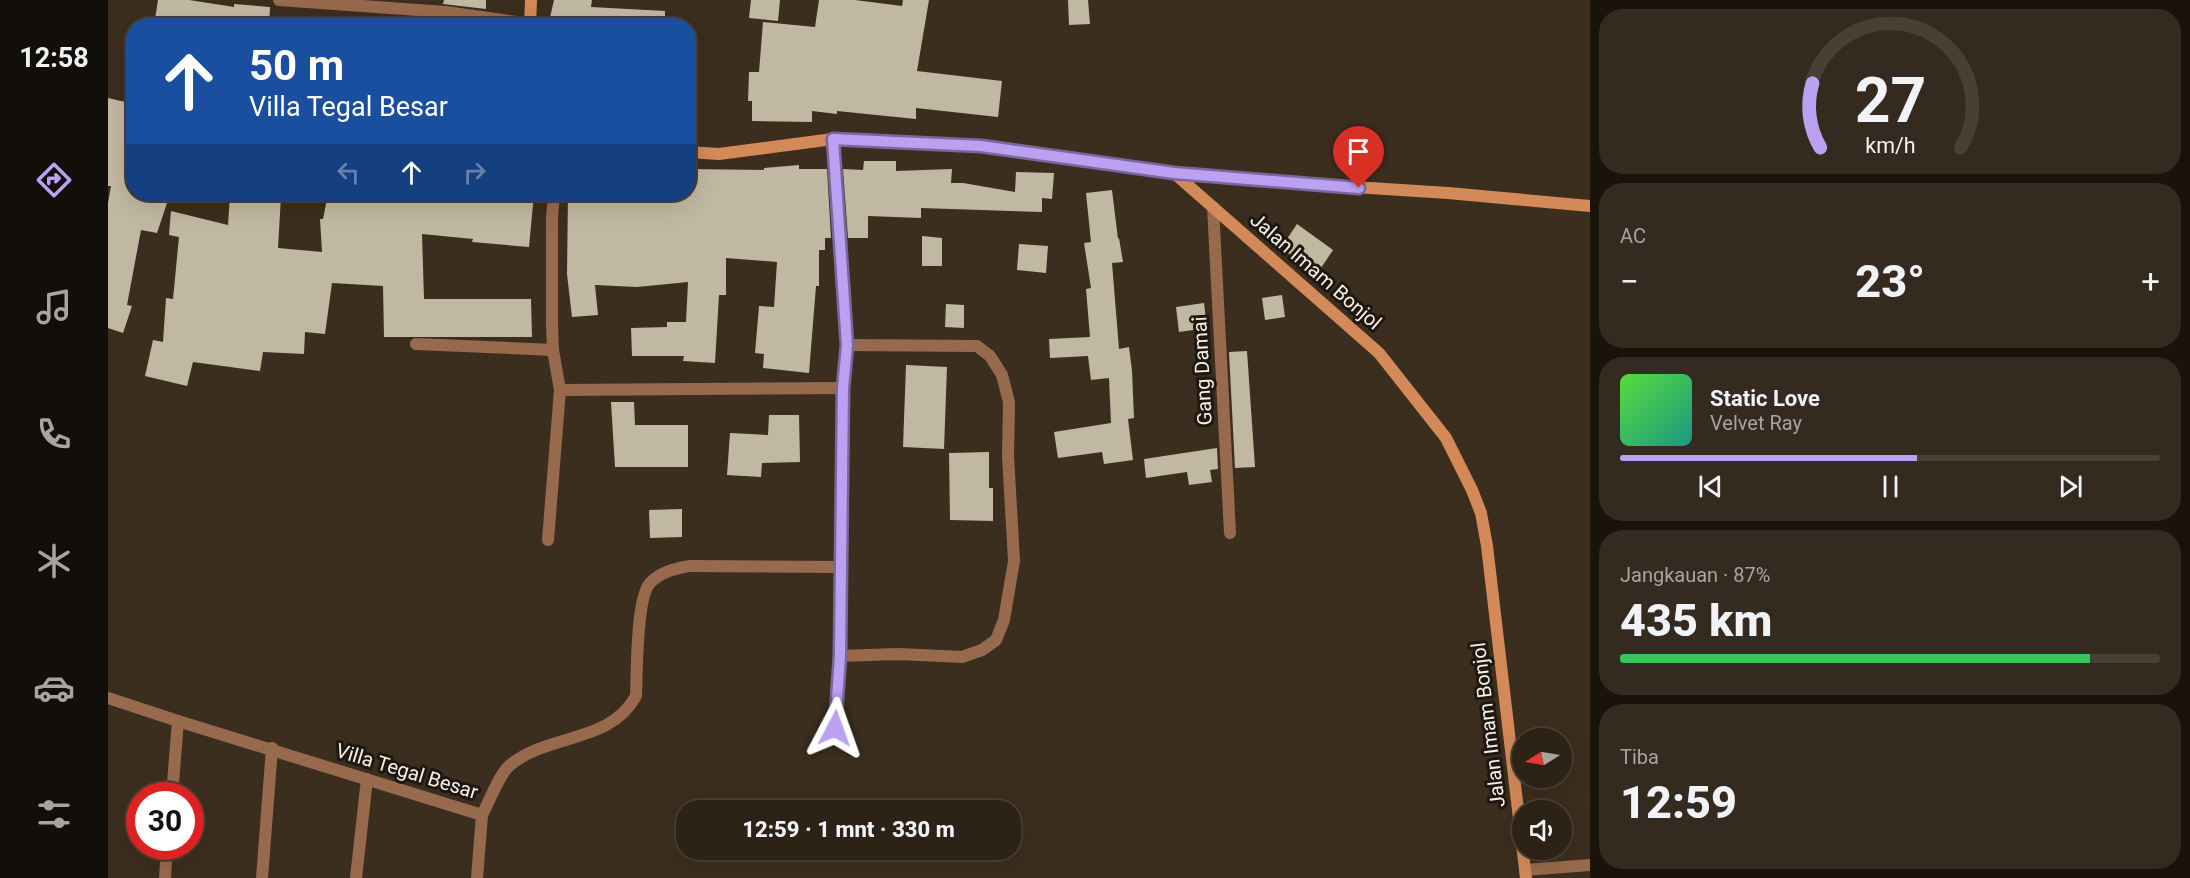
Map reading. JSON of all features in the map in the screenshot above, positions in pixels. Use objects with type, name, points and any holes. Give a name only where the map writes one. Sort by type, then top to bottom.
[{"type":"street","points":[[279,0],[446,12],[485,18]]},
{"type":"street","points":[[530,18],[531,0]]},
{"type":"street","points":[[696,153],[719,154],[833,139],[981,146],[1174,173],[1590,206]]},
{"type":"street","points":[[833,139],[847,345],[843,388],[840,656],[835,728]]},
{"type":"street","name":"Jalan Imam Bonjol","points":[[1174,173],[1379,353],[1446,438],[1481,513],[1487,546],[1525,874]]},
{"type":"street","points":[[548,540],[560,390],[553,350],[551,283],[553,201]]},
{"type":"street","name":"Gang Damai","points":[[1213,207],[1230,533]]},
{"type":"street","points":[[416,344],[553,350]]},
{"type":"street","points":[[840,656],[897,654],[962,657],[982,650],[996,640],[1004,620],[1014,561],[1008,456],[1009,402],[1002,375],[990,356],[977,346],[847,345]]},
{"type":"street","points":[[560,390],[843,388]]},
{"type":"street","name":"Villa Tegal Besar","points":[[108,698],[482,815],[506,768],[521,757],[609,725],[622,716],[631,705],[636,696],[641,600],[649,583],[665,572],[689,566],[840,567]]},
{"type":"street","points":[[173,782],[178,721]]},
{"type":"street","points":[[262,878],[272,748]]},
{"type":"street","points":[[356,878],[367,779]]},
{"type":"street","points":[[477,878],[482,815]]},
{"type":"street","points":[[165,878],[166,860]]},
{"type":"street","points":[[1525,874],[1590,865]]},
{"type":"building","points":[[158,0],[189,0],[234,7],[234,4],[270,7],[269,18],[155,18]]},
{"type":"building","points":[[444,0],[486,0],[486,9],[443,4]]},
{"type":"building","points":[[554,0],[592,0],[591,7],[665,11],[665,18],[550,18]]},
{"type":"building","points":[[751,0],[780,0],[778,21],[749,18]]},
{"type":"building","points":[[819,0],[855,0],[902,6],[903,0],[929,0],[917,71],[1002,81],[998,117],[916,108],[916,119],[837,111],[837,114],[812,111],[812,122],[752,121],[752,101],[748,101],[749,72],[759,72],[763,22],[815,27]]},
{"type":"building","points":[[1068,0],[1088,0],[1090,24],[1069,25]]},
{"type":"building","points":[[108,98],[126,102],[126,201],[168,201],[157,233],[141,230],[127,305],[132,306],[123,333],[108,328],[108,203],[111,186],[108,186]]},
{"type":"building","points":[[864,161],[896,161],[896,171],[952,169],[951,183],[1015,192],[1016,172],[1054,173],[1052,199],[1042,198],[1042,212],[921,208],[921,218],[868,216],[868,238],[848,238],[843,169],[863,170]]},
{"type":"building","points":[[799,165],[799,169],[827,169],[831,238],[825,238],[825,250],[819,250],[819,286],[816,286],[809,373],[763,368],[764,354],[755,353],[759,306],[774,307],[777,262],[726,258],[726,295],[719,295],[715,363],[683,361],[684,356],[632,356],[631,328],[667,327],[667,322],[686,322],[688,282],[637,287],[595,285],[598,315],[572,317],[567,274],[568,201],[696,201],[696,169],[764,170],[764,168]]},
{"type":"building","points":[[1112,190],[1123,262],[1112,263],[1119,349],[1129,347],[1132,371],[1134,418],[1128,419],[1133,460],[1104,464],[1102,452],[1058,458],[1054,432],[1111,423],[1109,378],[1091,380],[1088,356],[1050,358],[1049,339],[1090,337],[1086,289],[1091,288],[1084,243],[1091,242],[1086,193]]},
{"type":"building","points":[[230,201],[281,201],[278,248],[322,252],[320,219],[323,219],[327,201],[533,201],[529,247],[472,242],[473,239],[422,234],[424,299],[531,299],[532,337],[384,337],[383,286],[332,283],[325,334],[305,332],[304,354],[263,352],[260,371],[193,362],[187,386],[145,376],[153,340],[163,342],[166,298],[173,299],[179,237],[169,235],[171,211],[228,225]]},
{"type":"building","points":[[1297,224],[1333,250],[1317,274],[1281,248]]},
{"type":"building","points":[[922,236],[942,238],[942,266],[922,266]]},
{"type":"building","points":[[1019,244],[1048,246],[1046,273],[1017,270]]},
{"type":"building","points":[[1282,295],[1285,317],[1265,320],[1262,298]]},
{"type":"building","points":[[1204,303],[1207,328],[1179,332],[1176,307]]},
{"type":"building","points":[[946,304],[964,305],[964,328],[945,327]]},
{"type":"building","points":[[1247,351],[1255,467],[1235,468],[1229,352]]},
{"type":"building","points":[[906,365],[947,367],[944,449],[903,447]]},
{"type":"building","points":[[611,402],[634,402],[635,425],[688,425],[688,467],[615,467]]},
{"type":"building","points":[[769,415],[799,415],[800,462],[762,463],[761,477],[727,475],[730,433],[768,435]]},
{"type":"building","points":[[1217,448],[1218,469],[1210,470],[1212,482],[1189,485],[1187,472],[1146,478],[1144,459]]},
{"type":"building","points":[[989,452],[989,488],[993,488],[993,521],[950,520],[949,453]]},
{"type":"building","points":[[682,509],[682,537],[650,538],[649,510]]},
{"type":"route","points":[[835,728],[840,656],[843,388],[847,345],[833,139],[981,146],[1174,173],[1359,188]]}]
